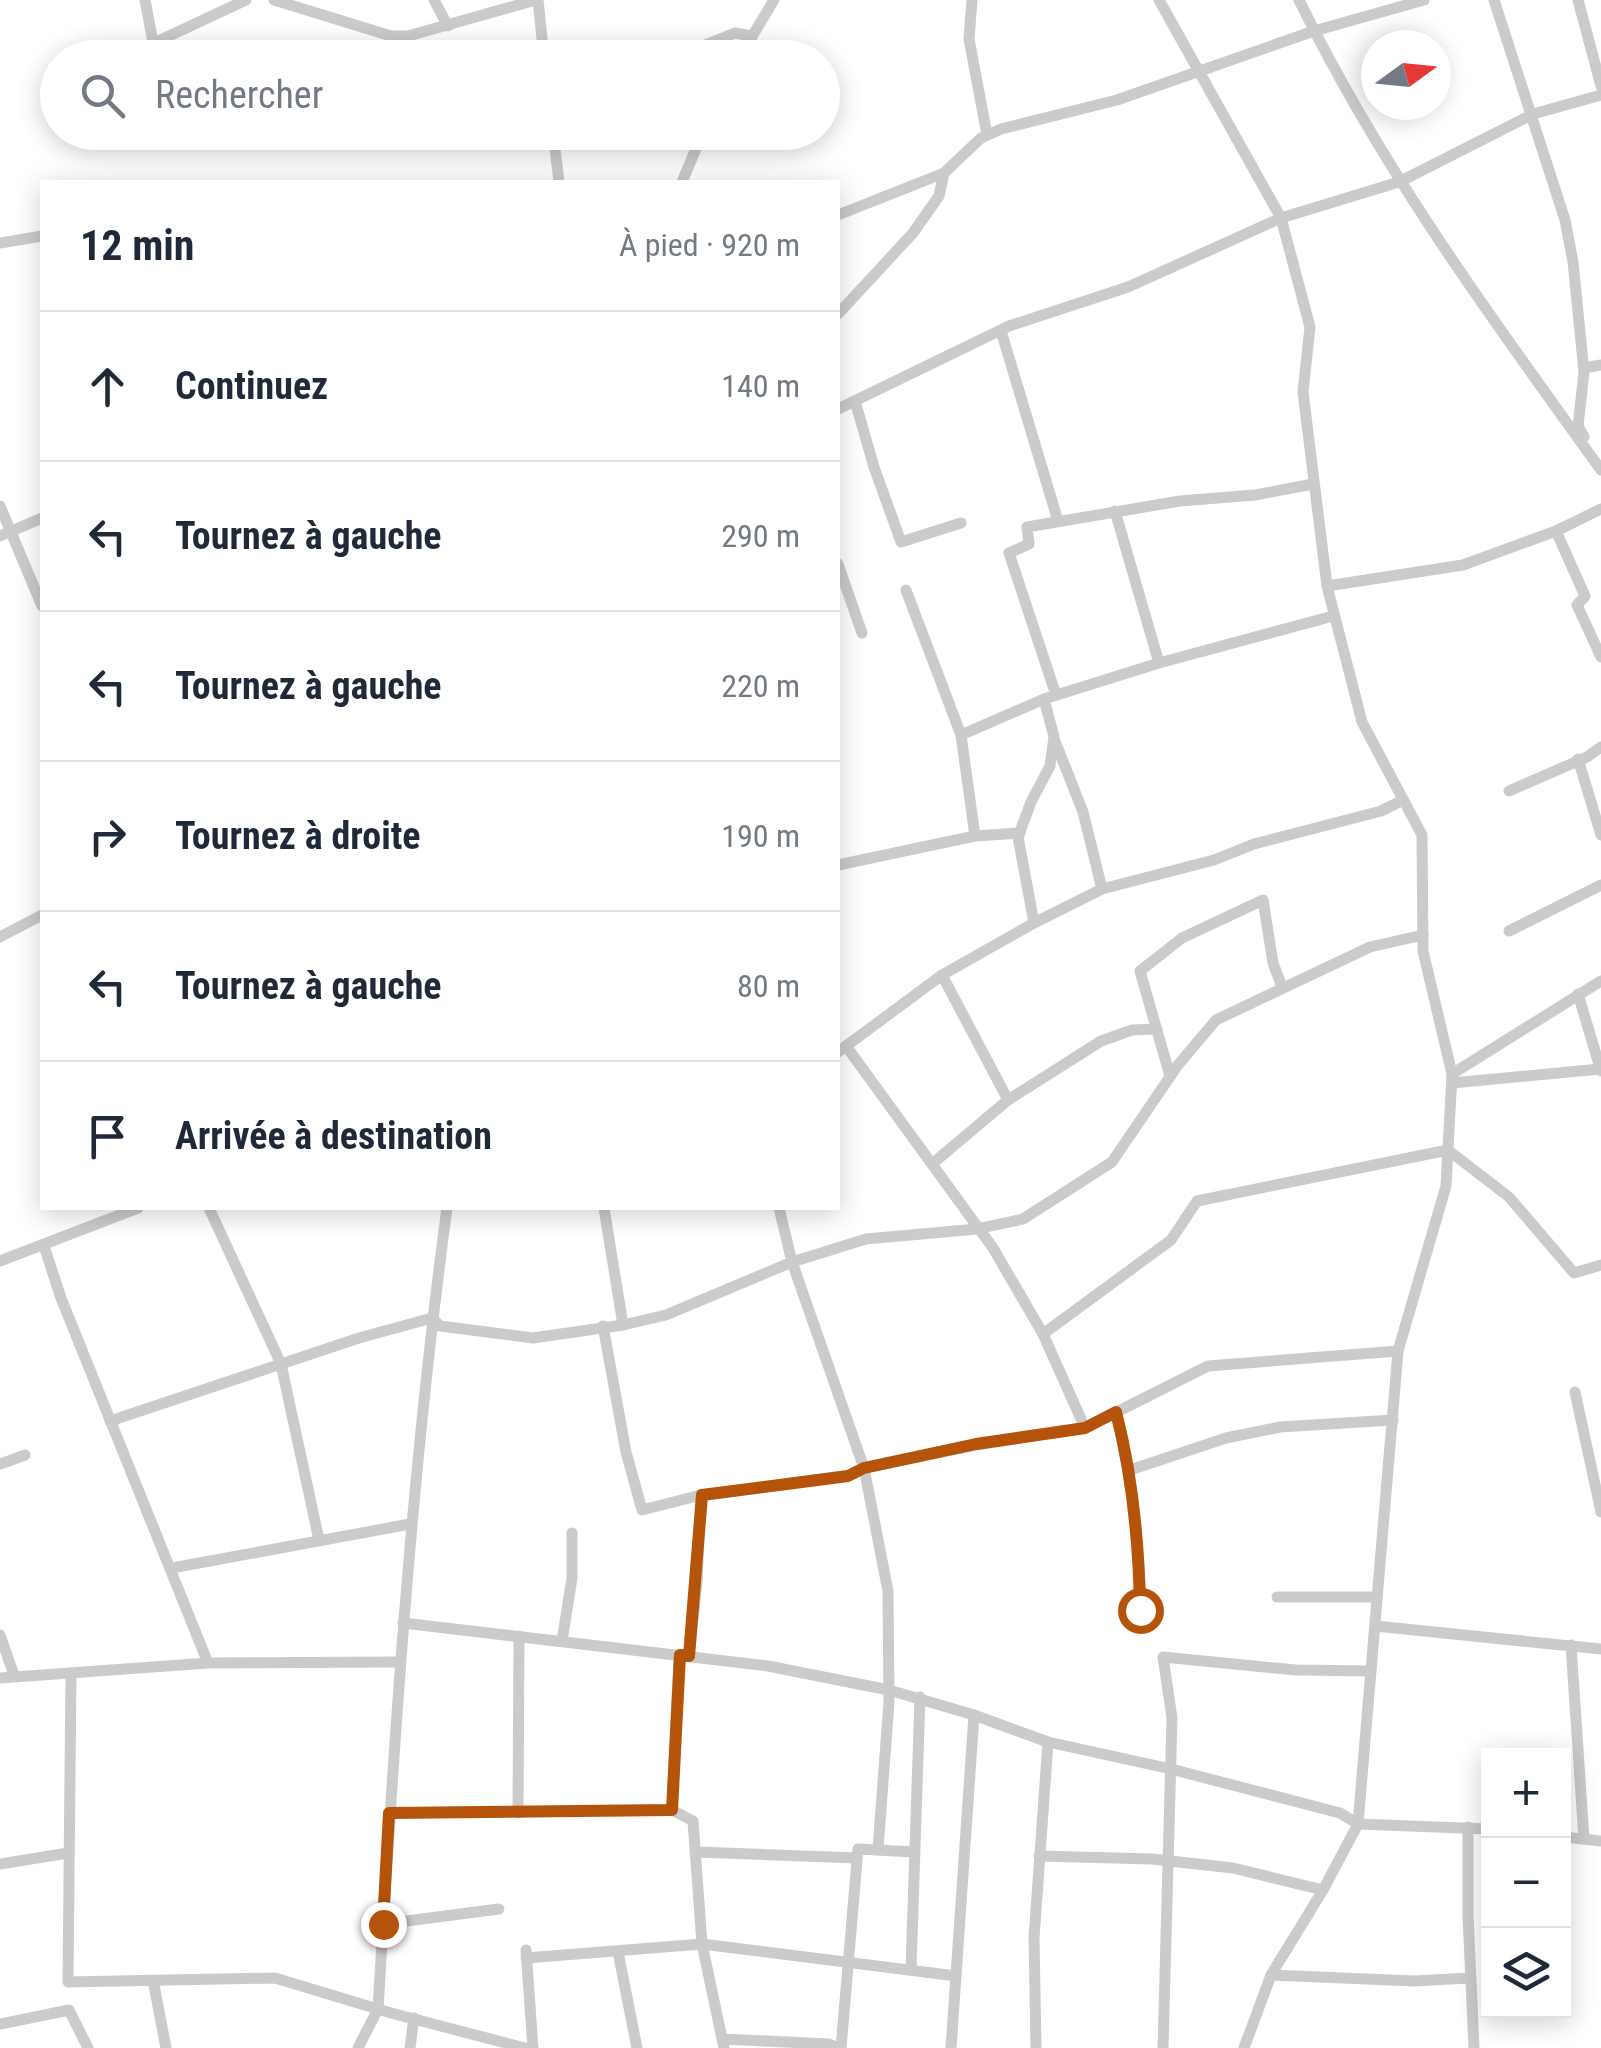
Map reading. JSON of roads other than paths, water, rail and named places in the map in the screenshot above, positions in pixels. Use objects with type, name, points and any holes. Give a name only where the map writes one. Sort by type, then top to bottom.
[{"type":"street","points":[[145,0],[153,40]]},
{"type":"street","points":[[160,40],[246,0]]},
{"type":"street","points":[[274,0],[391,36],[408,36],[537,0],[542,40]]},
{"type":"street","points":[[434,0],[448,26]]},
{"type":"street","points":[[748,40],[774,0]]},
{"type":"street","points":[[972,0],[969,39],[988,135]]},
{"type":"street","points":[[1159,0],[1281,218],[1310,327],[1303,392],[1327,586],[1362,722],[1422,834],[1423,935],[1452,1079],[1446,1186],[1398,1351],[1358,1824],[1324,1890],[1271,1975],[1244,2048]]},
{"type":"street","points":[[1299,0],[1399,182],[1600,469]]},
{"type":"street","points":[[840,214],[944,173],[988,135],[1117,100],[1314,31],[1424,0]]},
{"type":"street","points":[[1494,0],[1534,114],[1570,248],[1584,368],[1578,426],[1600,469]]},
{"type":"street","points":[[1578,0],[1601,86]]},
{"type":"street","points":[[717,40],[735,33],[750,36]]},
{"type":"street","points":[[840,408],[1001,330],[1128,288],[1160,270],[1281,218],[1399,182],[1534,114],[1601,94]]},
{"type":"street","points":[[555,150],[559,180]]},
{"type":"street","points":[[683,180],[696,150]]},
{"type":"street","points":[[840,312],[914,233],[939,196],[944,173]]},
{"type":"street","points":[[0,242],[40,236]]},
{"type":"street","points":[[1001,330],[1058,521]]},
{"type":"street","points":[[1584,368],[1601,366]]},
{"type":"street","points":[[855,401],[874,468],[902,542],[960,523]]},
{"type":"street","points":[[1034,923],[1020,833],[1030,802],[1050,766],[1054,737],[1050,697],[1010,554],[1029,544],[1027,527],[1180,501],[1255,495],[1314,484]]},
{"type":"street","points":[[0,506],[6,534],[40,602]]},
{"type":"street","points":[[1327,586],[1464,564],[1556,531],[1601,508]]},
{"type":"street","points":[[1114,511],[1159,663]]},
{"type":"street","points":[[6,534],[40,519]]},
{"type":"street","points":[[1556,531],[1586,596],[1578,606],[1601,657]]},
{"type":"street","points":[[840,570],[862,633]]},
{"type":"street","points":[[906,590],[960,735],[975,836]]},
{"type":"street","points":[[960,735],[1050,697],[1333,616]]},
{"type":"street","points":[[1054,737],[1083,812],[1102,889]]},
{"type":"street","points":[[1509,791],[1601,748]]},
{"type":"street","points":[[1578,759],[1600,828]]},
{"type":"street","points":[[1085,1428],[1043,1334],[994,1248],[842,1049],[942,975],[1102,889],[1382,811],[1403,800]]},
{"type":"street","points":[[840,865],[975,836],[1020,833]]},
{"type":"street","points":[[1509,931],[1601,885]]},
{"type":"street","points":[[1170,1076],[1140,972],[1182,938],[1263,900],[1282,987]]},
{"type":"street","points":[[0,937],[40,915]]},
{"type":"street","points":[[432,1318],[440,1326],[533,1338],[623,1326],[666,1315],[792,1262],[866,1240],[977,1229],[1023,1219],[1112,1162],[1170,1076],[1216,1020],[1370,947],[1423,935]]},
{"type":"street","points":[[942,975],[1008,1100]]},
{"type":"street","points":[[1452,1079],[1601,981]]},
{"type":"street","points":[[1452,1079],[1601,1070],[1578,994]]},
{"type":"street","points":[[932,1164],[1008,1100],[1113,1035],[1157,1029]]},
{"type":"street","points":[[1043,1334],[1171,1240],[1197,1201],[1448,1150],[1509,1197],[1574,1273],[1601,1266]]},
{"type":"street","points":[[0,1261],[133,1210]]},
{"type":"street","points":[[210,1210],[281,1364],[319,1540]]},
{"type":"street","points":[[358,2048],[378,2009],[398,1662],[432,1318],[447,1210]]},
{"type":"street","points":[[604,1210],[623,1326]]},
{"type":"street","points":[[779,1210],[792,1262],[864,1468],[888,1590],[889,1690],[878,1849]]},
{"type":"street","points":[[44,1246],[208,1663]]},
{"type":"street","points":[[110,1421],[432,1318]]},
{"type":"street","points":[[603,1326],[626,1452],[642,1510],[702,1495],[848,1476],[864,1468],[976,1444],[1085,1428],[1208,1366],[1398,1351]]},
{"type":"street","points":[[1576,1392],[1601,1512]]},
{"type":"street","points":[[1116,1412],[1130,1470],[1140,1560],[1140,1610]]},
{"type":"street","points":[[1130,1470],[1226,1438],[1280,1427],[1393,1420]]},
{"type":"street","points":[[0,1464],[24,1455]]},
{"type":"street","points":[[672,1810],[702,1495]]},
{"type":"street","points":[[172,1568],[410,1524]]},
{"type":"street","points":[[562,1641],[572,1578],[572,1533]]},
{"type":"street","points":[[1277,1597],[1377,1597]]},
{"type":"street","points":[[403,1623],[768,1666],[920,1697],[1048,1742],[1340,1813],[1358,1824],[1481,1828]]},
{"type":"street","points":[[1375,1626],[1601,1649]]},
{"type":"street","points":[[0,1635],[7,1676],[208,1663],[398,1662]]},
{"type":"street","points":[[518,1813],[520,1636]]},
{"type":"street","points":[[1571,1645],[1584,1840]]},
{"type":"street","points":[[1163,2048],[1172,1718],[1162,1657],[1280,1669],[1371,1671]]},
{"type":"street","points":[[71,1672],[68,1982],[275,1978],[525,2048]]},
{"type":"street","points":[[910,1968],[920,1697]]},
{"type":"street","points":[[951,2048],[974,1715]]},
{"type":"street","points":[[1036,2048],[1034,1938],[1048,1742]]},
{"type":"street","points":[[389,1813],[672,1810],[694,1822],[702,1944],[723,2044],[829,2044],[839,2048],[858,1849],[914,1852]]},
{"type":"street","points":[[1468,1827],[1474,2048]]},
{"type":"street","points":[[1571,1838],[1601,1841]]},
{"type":"street","points":[[697,1852],[856,1858]]},
{"type":"street","points":[[0,1864],[68,1853]]},
{"type":"street","points":[[1040,1856],[1169,1861],[1233,1868],[1324,1890]]},
{"type":"street","points":[[383,1924],[499,1909]]},
{"type":"street","points":[[533,2048],[526,1954],[618,1952],[702,1944],[956,1976]]},
{"type":"street","points":[[618,1952],[636,2048]]},
{"type":"street","points":[[1271,1975],[1414,1981],[1470,1978]]},
{"type":"street","points":[[153,1980],[166,2048]]},
{"type":"street","points":[[0,2024],[69,2010],[88,2048]]},
{"type":"street","points":[[410,2048],[414,2018]]}]
